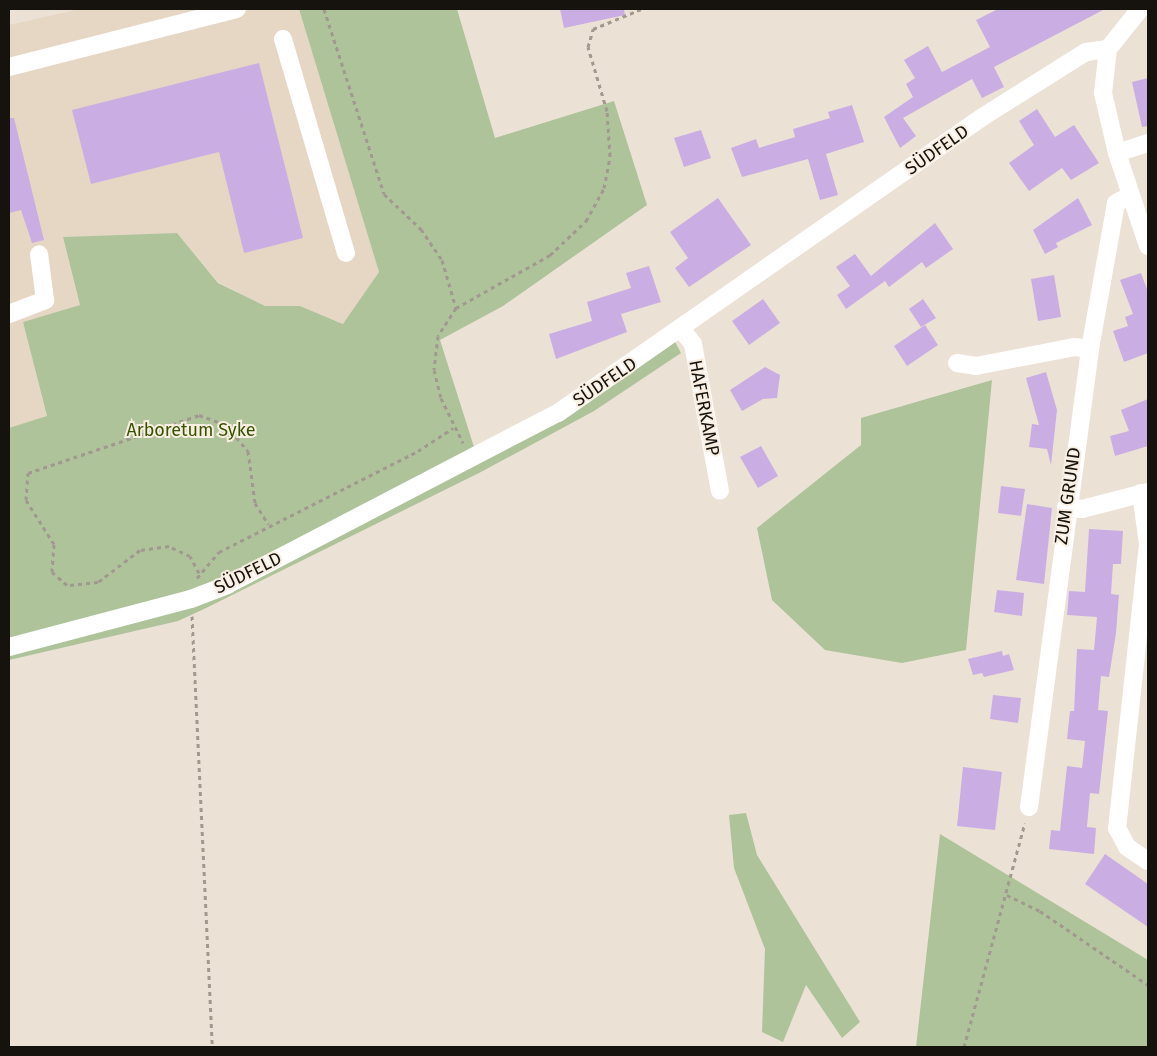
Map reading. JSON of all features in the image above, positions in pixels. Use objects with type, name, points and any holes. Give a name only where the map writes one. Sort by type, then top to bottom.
[{"type":"street","points":[[9,67],[237,9]]},
{"type":"street","points":[[1140,9],[1108,49],[1103,93],[1117,153],[1148,246]]},
{"type":"street","points":[[283,39],[346,253]]},
{"type":"street","name":"SÜDFELD","points":[[9,646],[191,599],[470,460],[595,391],[984,116],[1086,52],[1108,49]]},
{"type":"street","points":[[1117,153],[1148,143]]},
{"type":"street","name":"ZUM GRUND","points":[[1028,808],[1066,507],[1090,349],[1116,203],[1130,196]]},
{"type":"street","points":[[9,314],[45,300],[39,254]]},
{"type":"street","name":"HAFERKAMP","points":[[681,329],[693,344],[720,491]]},
{"type":"street","points":[[957,363],[976,366],[1075,347],[1090,349]]},
{"type":"street","points":[[1066,507],[1082,509],[1145,492],[1148,544],[1117,828],[1127,847],[1148,861]]},
{"type":"path","points":[[324,9],[384,194],[421,229],[442,260],[456,308]]},
{"type":"path","points":[[470,460],[441,398],[433,352],[456,308],[550,255],[586,221],[604,188],[610,156],[607,111],[588,47],[593,29],[640,9]]},
{"type":"path","points":[[199,573],[190,556],[169,546],[140,550],[98,582],[67,585],[52,572],[54,544],[26,500],[28,473],[199,415],[226,425],[248,451],[255,503],[268,524]]},
{"type":"path","points":[[212,1047],[191,599],[199,573],[219,552],[268,524],[418,451],[454,428]]},
{"type":"path","points":[[964,1047],[1007,895],[1028,808]]},
{"type":"path","points":[[1007,895],[1040,911],[1148,985]]},
{"type":"shaded area","points":[[80,9],[299,9],[379,272],[344,324],[300,306],[265,306],[218,282],[177,233],[63,237],[80,305],[23,322],[47,417],[9,428],[9,25]]},
{"type":"green space","name":"Arboretum Syke","points":[[299,9],[457,9],[495,138],[614,101],[647,205],[503,306],[440,340],[474,447],[561,401],[667,327],[681,353],[594,411],[481,472],[178,621],[9,660],[9,428],[47,416],[23,322],[80,305],[63,237],[177,233],[218,283],[265,306],[300,306],[343,324],[379,272]]},
{"type":"green space","points":[[992,380],[966,650],[902,663],[825,650],[772,600],[757,528],[861,445],[861,418]]},
{"type":"green space","points":[[746,813],[757,855],[860,1022],[842,1038],[806,985],[783,1042],[762,1032],[765,949],[734,868],[729,815]]},
{"type":"green space","points":[[940,834],[1148,960],[1148,1047],[916,1047]]},
{"type":"building","points":[[560,9],[624,9],[625,15],[564,28]]},
{"type":"building","points":[[998,9],[1105,9],[994,67],[1004,87],[982,98],[972,79],[903,118],[916,136],[900,148],[884,117],[913,97],[906,84],[915,78],[904,60],[928,46],[942,72],[990,47],[976,20]]},
{"type":"building","points":[[259,63],[303,238],[244,253],[219,152],[91,184],[72,110]]},
{"type":"building","points":[[1148,78],[1148,126],[1142,127],[1132,82]]},
{"type":"building","points":[[852,105],[864,142],[826,154],[838,195],[820,200],[808,159],[742,177],[731,148],[756,139],[759,148],[795,137],[793,129],[830,118],[828,112]]},
{"type":"building","points":[[1037,109],[1055,137],[1074,125],[1099,163],[1071,180],[1062,168],[1029,191],[1009,163],[1034,145],[1019,121]]},
{"type":"building","points":[[9,118],[14,118],[44,240],[32,243],[21,210],[9,213]]},
{"type":"building","points":[[701,130],[711,158],[684,167],[674,138]]},
{"type":"building","points":[[718,198],[751,245],[689,287],[675,268],[688,258],[670,232]]},
{"type":"building","points":[[1078,198],[1092,225],[1056,243],[1058,247],[1045,254],[1033,230]]},
{"type":"building","points":[[935,223],[953,249],[926,268],[922,262],[889,287],[885,281],[846,309],[837,295],[850,286],[836,267],[855,254],[871,276]]},
{"type":"building","points":[[649,266],[661,302],[621,314],[627,332],[556,359],[549,334],[592,321],[587,302],[631,288],[626,273]]},
{"type":"building","points":[[1141,273],[1148,292],[1148,353],[1124,362],[1113,331],[1128,326],[1125,317],[1133,314],[1120,280]]},
{"type":"building","points":[[1054,275],[1061,317],[1038,321],[1031,279]]},
{"type":"building","points":[[763,299],[780,323],[749,345],[732,321]]},
{"type":"building","points":[[923,299],[936,318],[921,327],[909,309]]},
{"type":"building","points":[[925,325],[938,345],[907,366],[894,346]]},
{"type":"building","points":[[765,367],[780,375],[777,398],[763,399],[742,411],[730,390]]},
{"type":"building","points":[[1046,372],[1057,410],[1051,465],[1047,449],[1029,447],[1032,424],[1039,425],[1026,378]]},
{"type":"building","points":[[1148,399],[1148,446],[1115,456],[1110,436],[1129,431],[1121,410]]},
{"type":"building","points":[[761,446],[778,476],[758,488],[740,457]]},
{"type":"building","points":[[1001,486],[1025,489],[1021,516],[998,513]]},
{"type":"building","points":[[1027,504],[1052,508],[1044,584],[1016,580]]},
{"type":"building","points":[[1089,529],[1123,531],[1121,564],[1113,564],[1111,594],[1119,595],[1116,633],[1109,677],[1101,676],[1098,710],[1108,711],[1099,794],[1090,793],[1087,827],[1096,828],[1094,854],[1049,849],[1051,830],[1060,831],[1067,766],[1082,768],[1085,741],[1067,739],[1070,711],[1074,711],[1077,649],[1094,650],[1097,617],[1067,615],[1069,591],[1085,592]]},
{"type":"building","points":[[997,590],[1024,593],[1022,616],[994,612]]},
{"type":"building","points":[[1002,651],[1003,656],[1009,654],[1014,670],[984,677],[982,673],[973,675],[968,659]]},
{"type":"building","points":[[993,695],[1021,698],[1018,723],[990,719]]},
{"type":"building","points":[[963,767],[1002,772],[995,830],[957,826]]},
{"type":"building","points":[[1105,854],[1148,884],[1148,927],[1085,884]]}]
